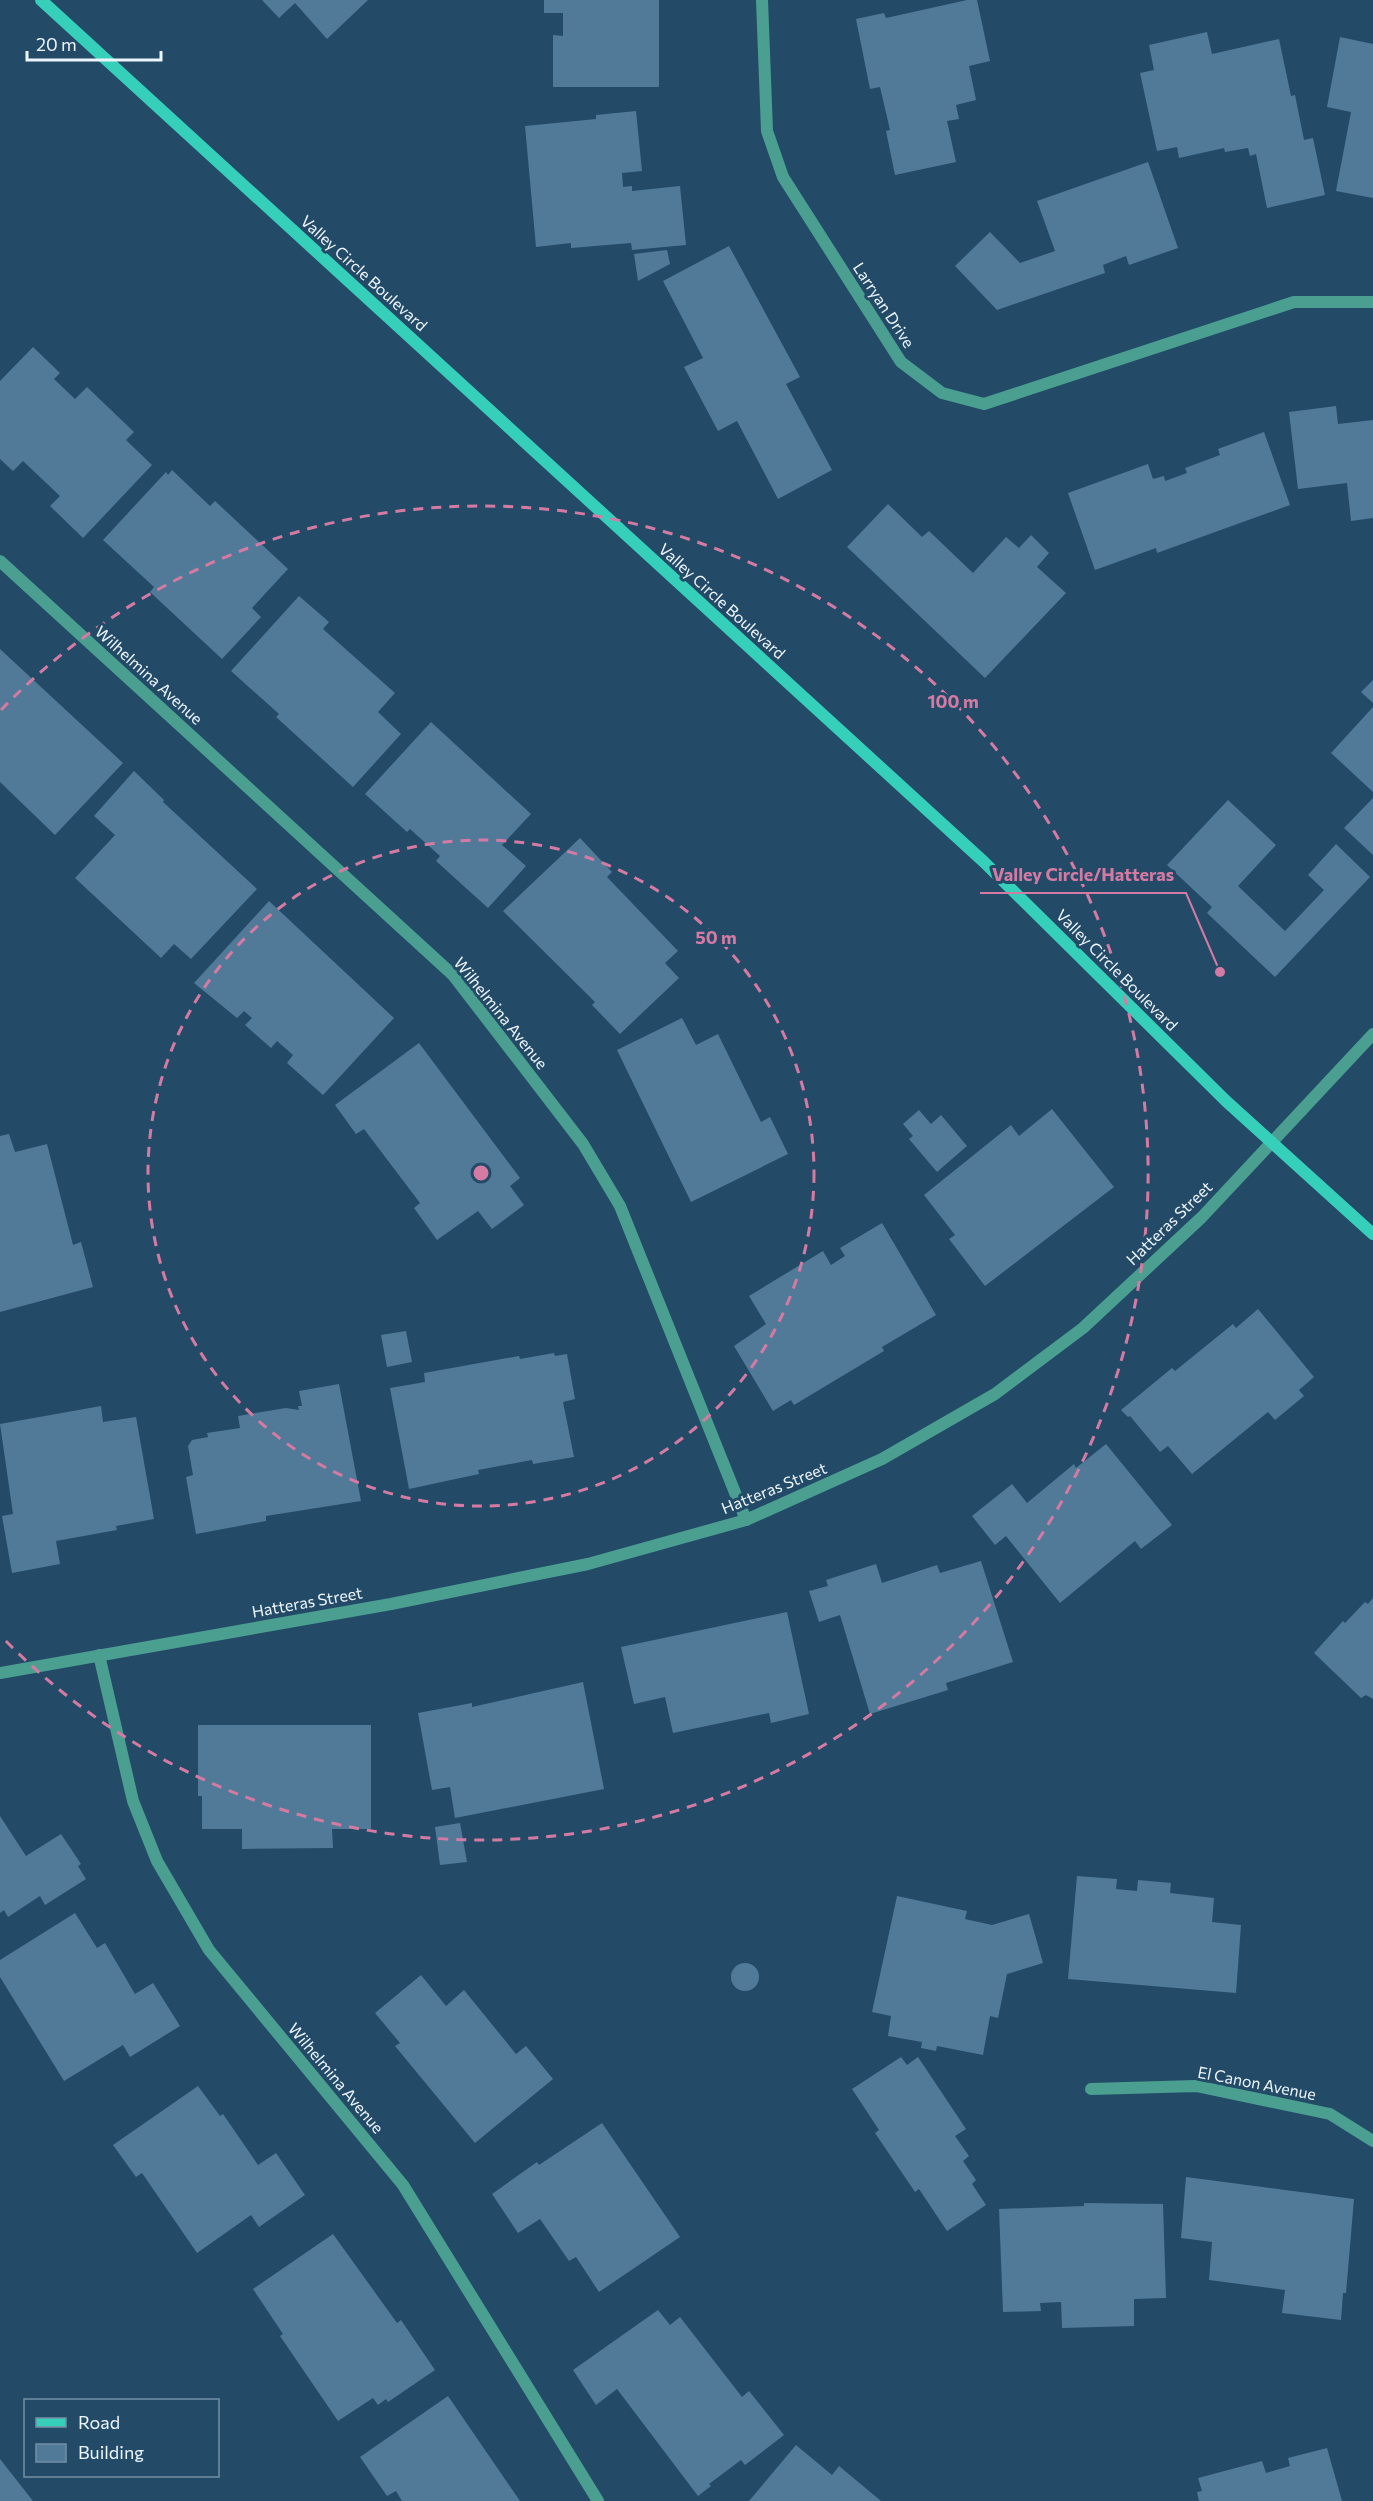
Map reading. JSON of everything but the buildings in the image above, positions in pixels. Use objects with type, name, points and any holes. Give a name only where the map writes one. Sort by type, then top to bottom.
[{"type":"main road","name":"Valley Circle Boulevard","points":[[41,0],[984,862],[1270,1143],[1373,1234]]},
{"type":"street","name":"Larryan Drive","points":[[762,0],[767,131],[783,177],[901,362],[942,393],[984,404],[1294,302],[1373,302]]},
{"type":"street","name":"Wilhelmina Avenue","points":[[0,561],[453,975],[583,1144],[620,1206],[746,1520]]},
{"type":"street","name":"Hatteras Street","points":[[0,1673],[390,1605],[588,1564],[746,1520],[882,1459],[994,1394],[1083,1328],[1202,1217],[1373,1034]]},
{"type":"street","name":"Wilhelmina Avenue","points":[[99,1655],[133,1801],[156,1861],[209,1950],[403,2185],[598,2501]]},
{"type":"street","name":"El Canon Avenue","points":[[1091,2089],[1196,2086],[1330,2114],[1373,2141]]},
{"type":"place","name":"Valley Circle/Hatteras","points":[[1220,972]]}]
